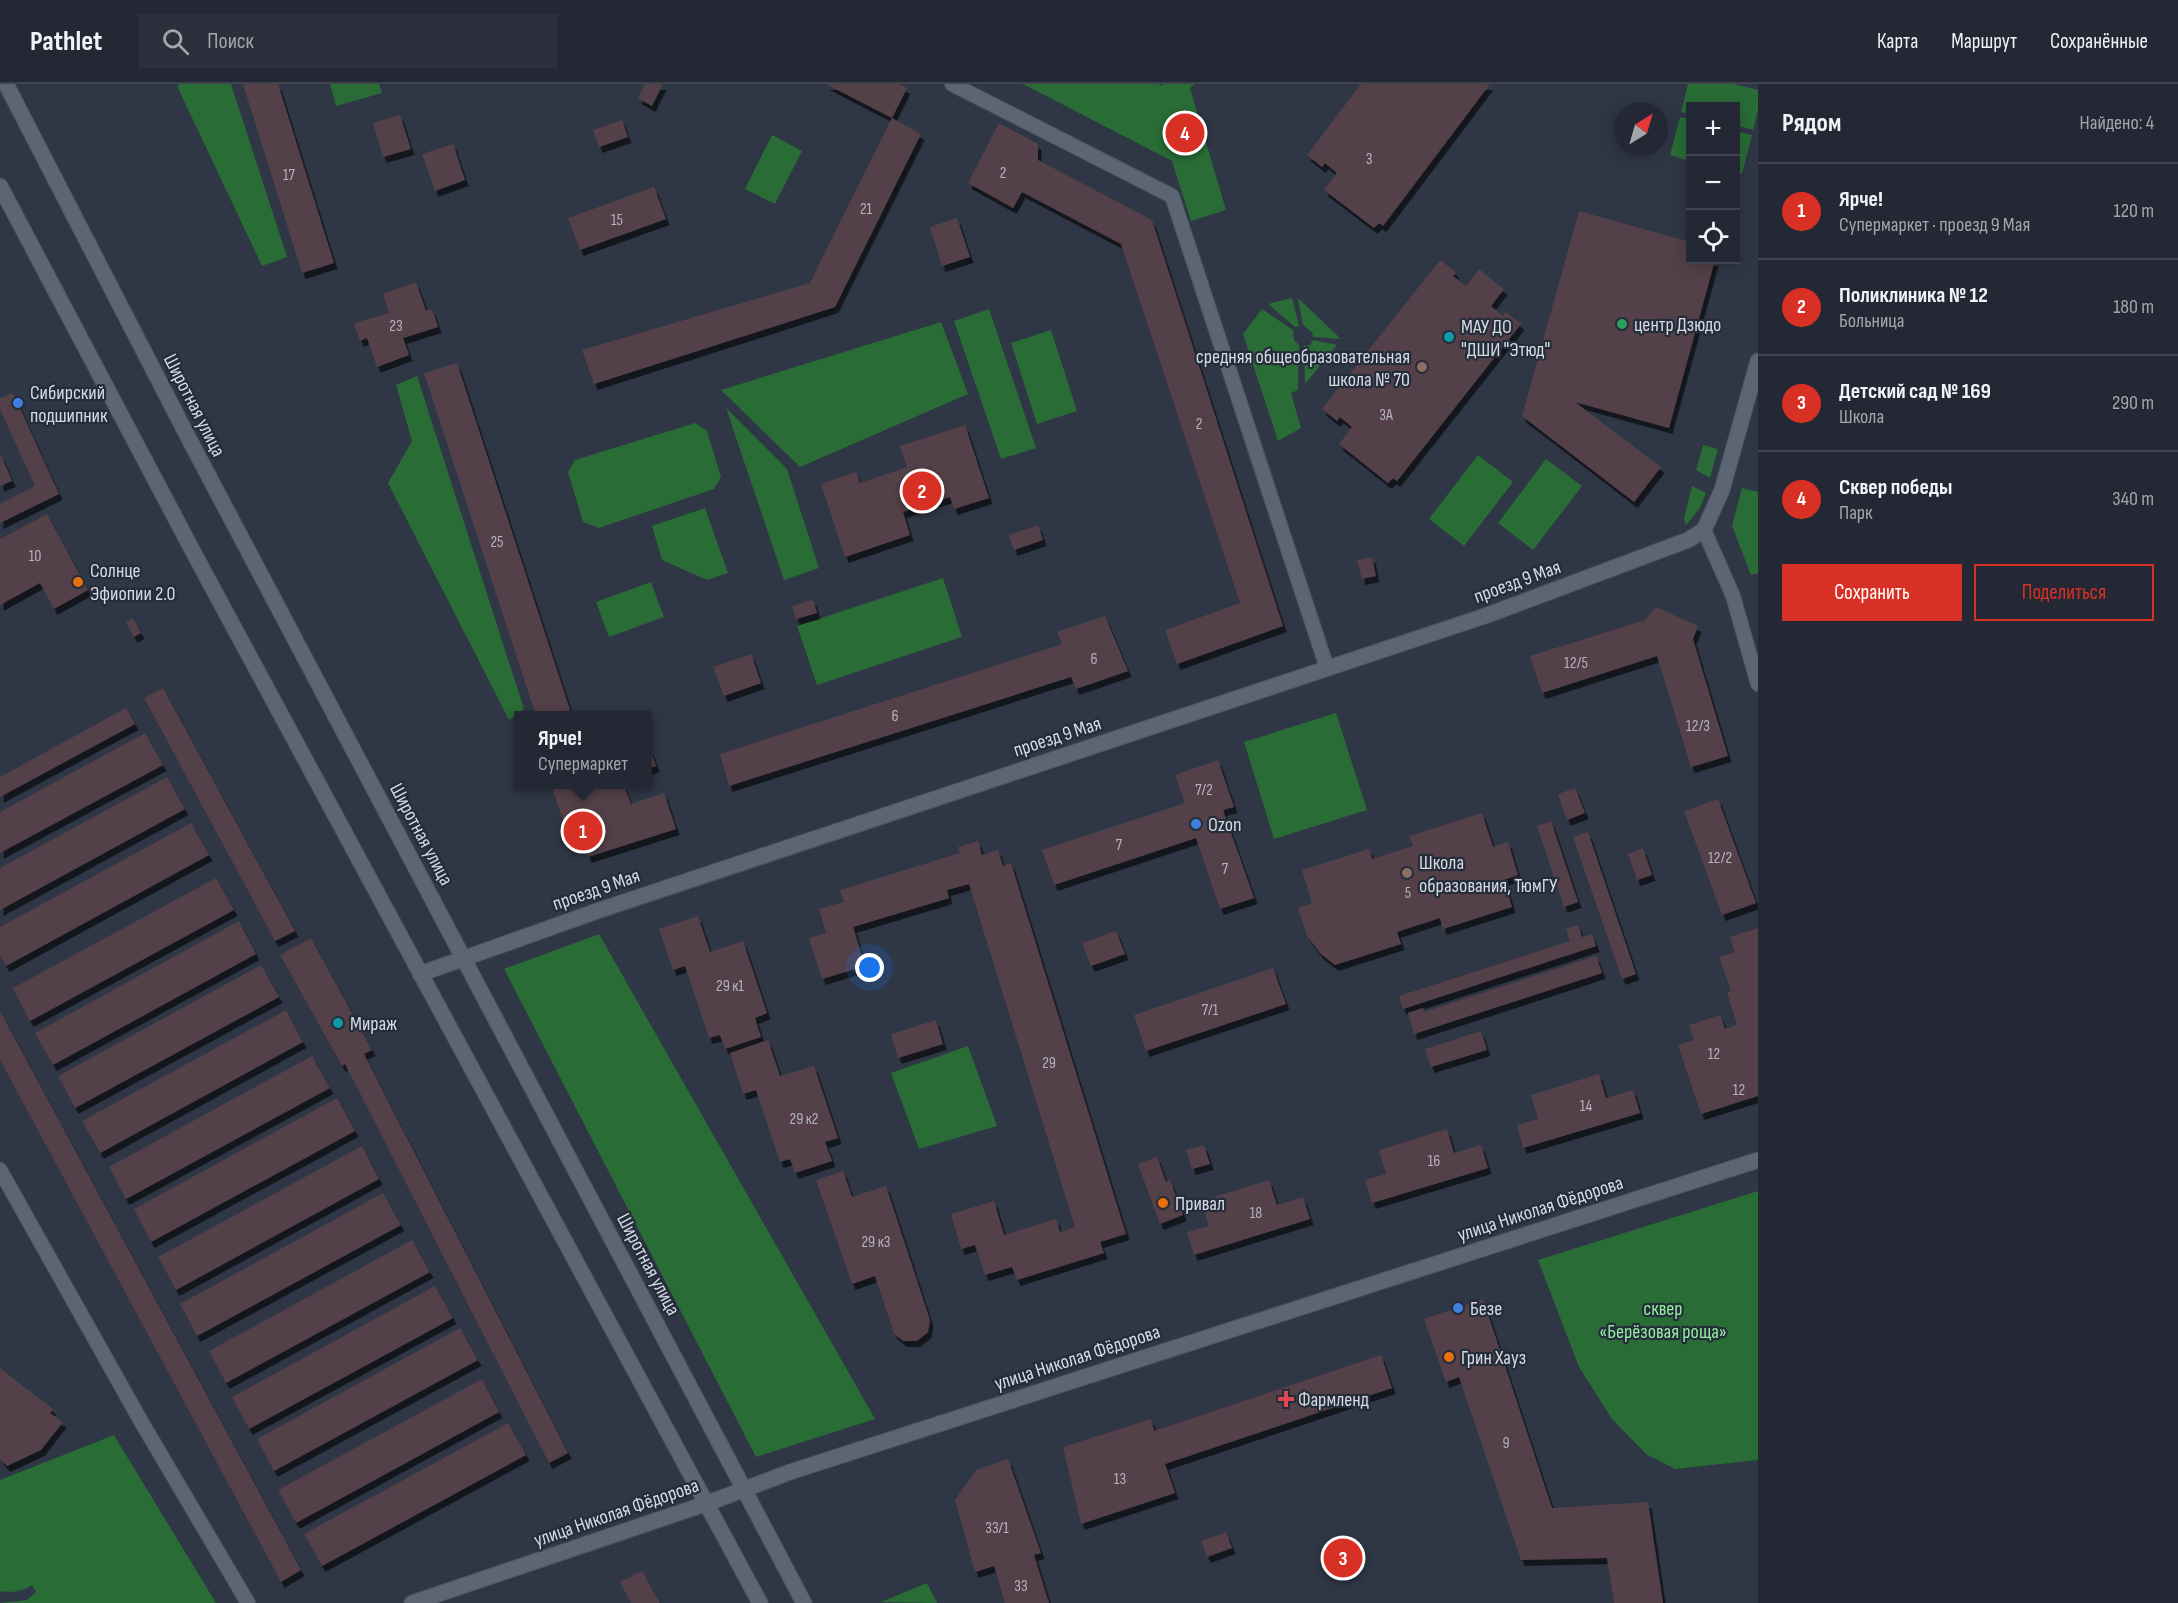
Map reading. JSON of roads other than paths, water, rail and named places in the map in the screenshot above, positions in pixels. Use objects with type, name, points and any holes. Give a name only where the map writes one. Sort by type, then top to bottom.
[{"type":"main road","name":"Широтная улица","points":[[6,84],[193,447],[804,1603]]},
{"type":"main road","points":[[0,186],[420,974],[708,1503],[760,1603]]},
{"type":"main road","points":[[1704,530],[1722,490],[1758,361]]},
{"type":"main road","name":"проезд 9 Мая","points":[[420,974],[600,909],[1485,616],[1688,540],[1704,530]]},
{"type":"main road","name":"улица Николая Фёдорова","points":[[412,1603],[708,1503],[743,1488],[1758,1160]]},
{"type":"street","points":[[952,84],[1172,196],[1327,668]]},
{"type":"street","points":[[1704,530],[1733,596],[1758,684]]},
{"type":"street","points":[[0,1170],[142,1423],[248,1603]]},
{"type":"place","name":"Сквер победы","points":[[1185,133]]},
{"type":"place","name":"центр Дзюдо","points":[[1622,324]]},
{"type":"place","name":"МАУ ДО \"ДШИ \"Этюд\"","points":[[1449,337]]},
{"type":"place","name":"средняя общеобразовательная школа № 70","points":[[1422,367]]},
{"type":"place","name":"Сибирский подшипник","points":[[18,403]]},
{"type":"place","name":"Поликлиника № 12","points":[[922,491]]},
{"type":"place","name":"Солнце Эфиопии 2.0","points":[[78,582]]},
{"type":"place","name":"Ozon","points":[[1196,824]]},
{"type":"place","name":"Ярче!","points":[[583,831]]},
{"type":"place","name":"Школа образования, ТюмГУ","points":[[1407,873]]},
{"type":"place","name":"Мираж","points":[[338,1023]]},
{"type":"place","name":"Привал","points":[[1163,1203]]},
{"type":"place","name":"Безе","points":[[1458,1308]]},
{"type":"place","name":"Грин Хауз","points":[[1449,1357]]},
{"type":"place","name":"Фармленд","points":[[1286,1399]]},
{"type":"place","name":"Детский сад № 169","points":[[1343,1558]]},
{"type":"park label","name":"сквер «Берёзовая роща»","points":[[1663,1320]]}]
